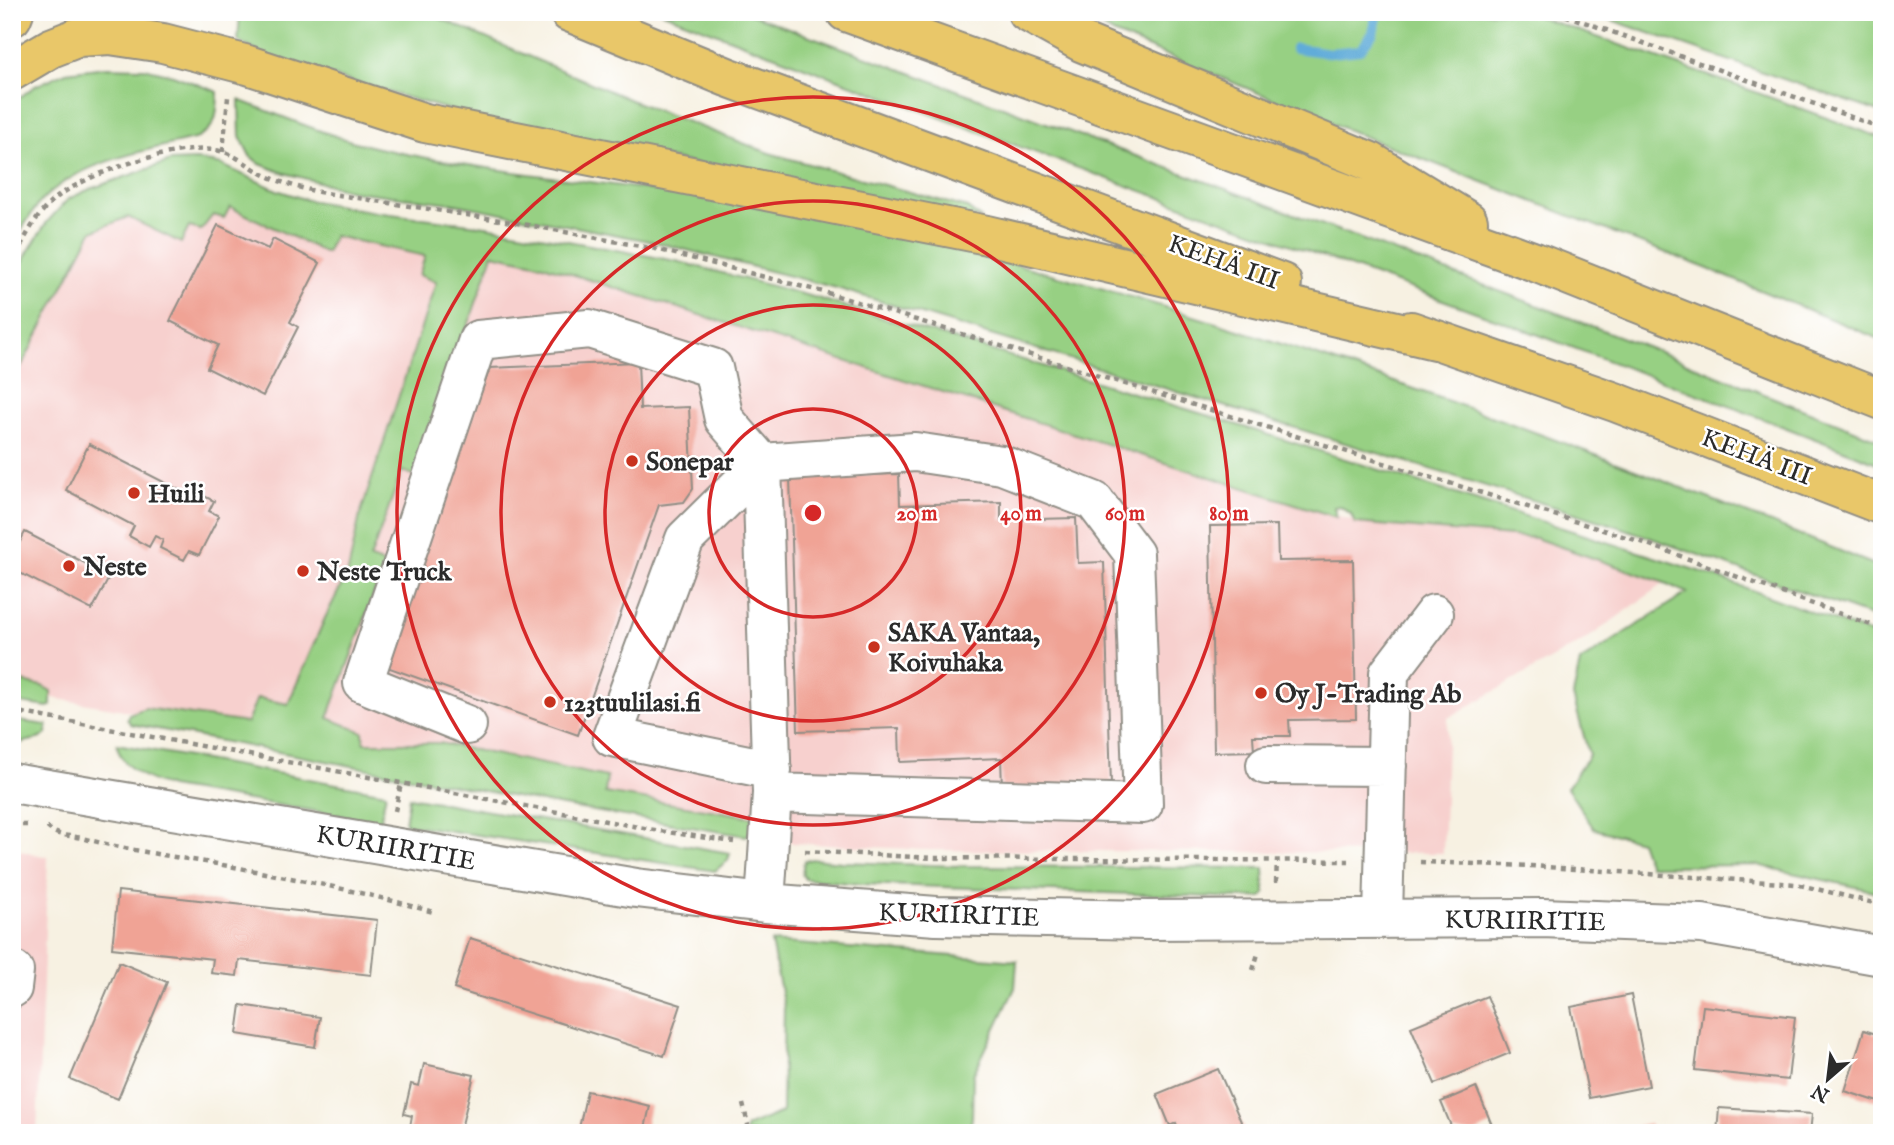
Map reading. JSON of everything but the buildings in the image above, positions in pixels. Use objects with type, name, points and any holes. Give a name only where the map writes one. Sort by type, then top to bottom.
[{"type":"highway","points":[[128,12],[248,65]]},
{"type":"highway","name":"KEHÄ III","points":[[569,12],[727,77],[1435,340],[1615,402],[1882,505]]},
{"type":"highway","points":[[846,12],[1535,262],[1882,400]]},
{"type":"highway","points":[[1027,12],[1081,43],[1371,162],[1535,262]]},
{"type":"highway","points":[[12,71],[51,48],[79,37],[110,35],[163,43],[248,65],[425,122],[987,235],[1435,340]]},
{"type":"street","points":[[467,725],[363,683],[478,340],[589,329],[713,368],[724,419],[762,463],[772,781],[765,903]]},
{"type":"street","points":[[915,452],[1002,465],[1094,500],[1134,554],[1143,804],[772,781],[612,737],[685,539],[762,463],[915,452]]},
{"type":"street","points":[[1383,918],[1389,673],[1434,614]]},
{"type":"street","points":[[1265,765],[1387,766]]},
{"type":"street","name":"KURIIRITIE","points":[[22,782],[636,888],[765,903],[936,916],[1161,920],[1542,919],[1702,924],[1882,956]]},
{"type":"path","points":[[1556,12],[1882,128]]},
{"type":"path","points":[[223,152],[228,97]]},
{"type":"path","points":[[12,264],[47,206],[73,186],[131,164],[180,152],[201,149],[223,152],[290,186],[506,221],[656,249],[831,294],[1626,537],[1882,629]]},
{"type":"path","points":[[12,825],[22,827],[37,824],[48,827],[54,834],[78,837],[115,848],[247,869],[378,896],[433,912]]},
{"type":"path","points":[[743,1104],[750,1133]]},
{"type":"shaded area","points":[[224,193],[479,242],[1364,524],[1535,538],[1665,583],[1588,638],[1448,718],[1443,853],[930,850],[793,843],[753,824],[306,741],[12,691],[12,344],[82,208]]},
{"type":"shaded area","points":[[12,849],[48,857],[37,1133],[12,1133]]},
{"type":"green space","points":[[240,12],[425,12],[633,101],[769,153],[967,208],[982,219],[512,128],[267,57],[238,41]]},
{"type":"green space","points":[[661,12],[745,12],[1353,236],[1642,345],[1882,441],[1882,465],[1578,349],[966,127]]},
{"type":"green space","points":[[1074,12],[1525,12],[1882,138],[1882,340],[1703,267],[1363,136],[1115,34]]},
{"type":"green space","points":[[1588,12],[1882,12],[1882,113]]},
{"type":"green space","points":[[106,67],[144,68],[173,75],[218,92],[217,113],[213,124],[198,138],[115,159],[76,175],[42,200],[12,246],[12,103],[35,86],[66,72]]},
{"type":"green space","points":[[239,100],[325,132],[378,148],[501,170],[748,203],[871,227],[1129,296],[1256,336],[1383,378],[1634,469],[1882,568],[1882,620],[1617,526],[833,287],[655,242],[450,203],[352,191],[281,172],[260,164],[250,156],[240,136]]},
{"type":"green space","points":[[198,160],[222,165],[277,190],[307,200],[375,212],[486,226],[676,261],[817,298],[1206,415],[1708,574],[1882,638],[1882,893],[1757,865],[1649,866],[1640,841],[1594,829],[1567,788],[1589,755],[1573,696],[1580,662],[1687,593],[1535,538],[1355,523],[1351,514],[1340,506],[1334,507],[1336,517],[540,264],[493,254],[416,476],[402,471],[370,559],[385,564],[328,718],[363,732],[364,743],[440,743],[607,777],[605,793],[754,817],[750,833],[746,836],[563,806],[131,724],[127,719],[129,714],[145,708],[247,723],[257,698],[288,704],[348,572],[360,515],[436,282],[419,275],[425,256],[334,236],[326,253],[230,207],[224,218],[213,215],[201,230],[189,227],[181,243],[128,217],[92,231],[12,384],[12,283],[47,222],[68,199],[90,189],[171,161]]},
{"type":"green space","points":[[12,680],[42,686],[51,691],[51,705],[48,707],[12,702]]},
{"type":"green space","points":[[12,720],[47,725],[46,734],[41,738],[12,745]]},
{"type":"green space","points":[[117,744],[386,793],[380,822],[170,787],[137,773],[119,753]]},
{"type":"green space","points":[[409,797],[730,853],[728,860],[715,871],[405,824]]},
{"type":"green space","points":[[813,859],[959,866],[1264,868],[1265,893],[1262,897],[1242,898],[861,884],[805,879],[802,874],[804,861]]},
{"type":"green space","points":[[771,942],[1017,961],[1015,988],[973,1075],[969,1133],[745,1133],[746,1127],[782,1112],[784,1007]]},
{"type":"waterway","points":[[1295,48],[1330,53],[1360,50],[1373,33],[1377,12]]},
{"type":"waterway","points":[[1878,12],[1882,14]]},
{"type":"place","name":"Sonepar","points":[[632,461]]},
{"type":"place","name":"Huili","points":[[134,493]]},
{"type":"place","name":"Neste","points":[[69,566]]},
{"type":"place","name":"Neste Truck","points":[[303,571]]},
{"type":"place","name":"SAKA Vantaa, Koivuhaka","points":[[874,647]]},
{"type":"place","name":"Oy J-Trading Ab","points":[[1261,693]]},
{"type":"place","name":"123tuulilasi.fi","points":[[550,702]]}]
